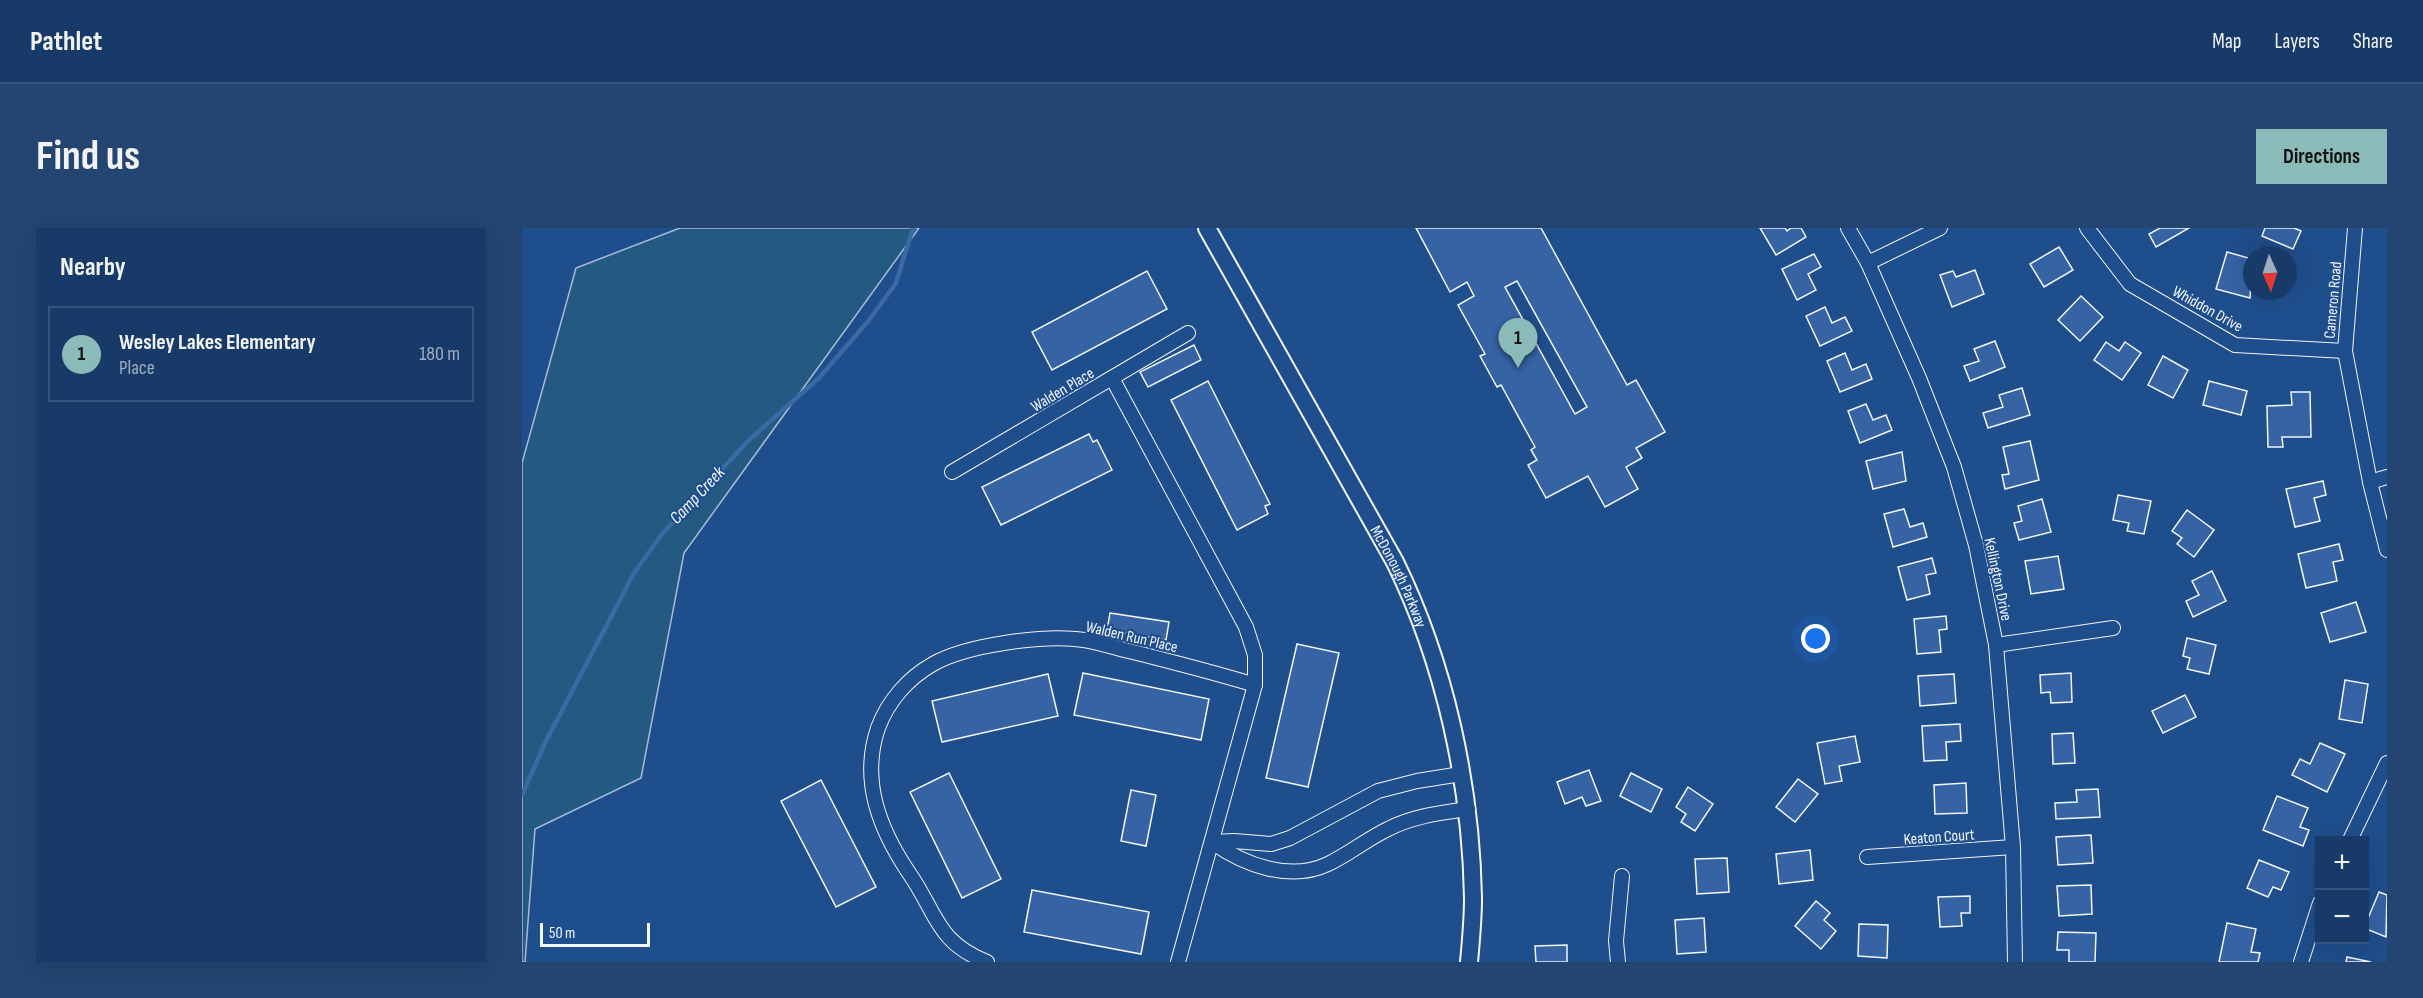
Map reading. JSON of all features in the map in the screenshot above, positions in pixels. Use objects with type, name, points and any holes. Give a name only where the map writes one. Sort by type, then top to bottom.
[{"type":"street","name":"McDonough Parkway","points":[[1207,228],[1377,528],[1412,596],[1428,639],[1440,679],[1467,809],[1473,901],[1469,962]]},
{"type":"street","name":"Kellington Drive","points":[[1848,228],[1868,263],[1919,378],[1954,467],[1976,545],[1996,645],[2013,848],[2015,962]]},
{"type":"street","points":[[1868,263],[1940,228]]},
{"type":"street","name":"Whiddon Drive","points":[[2087,228],[2130,284],[2235,345],[2344,351]]},
{"type":"street","name":"Cameron Road","points":[[2355,228],[2344,351],[2370,482],[2387,550]]},
{"type":"street","name":"Walden Place","points":[[952,472],[1188,333]]},
{"type":"street","points":[[1112,378],[1246,627],[1255,655],[1255,685],[1178,962]]},
{"type":"street","points":[[2370,482],[2387,477]]},
{"type":"street","points":[[1996,645],[2113,628]]},
{"type":"street","name":"Walden Run Place","points":[[987,962],[959,947],[942,931],[931,914],[923,893],[893,849],[880,822],[872,788],[872,754],[882,719],[903,687],[925,668],[955,655],[1001,644],[1064,639],[1083,640],[1255,685]]},
{"type":"street","points":[[2352,836],[2387,763]]},
{"type":"street","points":[[1212,842],[1271,844],[1290,838],[1387,788],[1461,774]]},
{"type":"street","points":[[1212,842],[1229,855],[1257,864],[1288,872],[1316,869],[1332,862],[1388,828],[1411,819],[1467,809]]},
{"type":"street","points":[[1257,864],[1260,844]]},
{"type":"street","name":"Keaton Court","points":[[1867,856],[2013,848]]},
{"type":"street","points":[[1618,962],[1616,941],[1622,876]]},
{"type":"street","points":[[2301,962],[2315,916]]},
{"type":"shaded area","points":[[680,228],[919,228],[684,553],[641,778],[535,829],[525,962],[522,962],[522,463],[576,268]]},
{"type":"building","points":[[1416,228],[1541,228],[1627,385],[1636,380],[1665,432],[1636,448],[1642,458],[1626,467],[1638,489],[1605,507],[1588,476],[1546,498],[1528,465],[1537,460],[1531,450],[1535,447],[1501,385],[1497,387],[1480,356],[1485,354],[1458,305],[1474,296],[1467,282],[1450,292]],"holes":[[[1517,281],[1587,407],[1575,414],[1505,287]]]},
{"type":"building","points":[[1760,228],[1785,228],[1787,231],[1791,228],[1801,228],[1806,237],[1776,255]]},
{"type":"building","points":[[2160,228],[2189,228],[2156,247],[2149,234]]},
{"type":"building","points":[[2265,228],[2294,228],[2301,231],[2294,246],[2286,246],[2262,236]]},
{"type":"building","points":[[2059,247],[2073,270],[2044,287],[2030,264]]},
{"type":"building","points":[[2227,252],[2243,256],[2243,296],[2216,289]]},
{"type":"building","points":[[1814,254],[1821,267],[1808,274],[1816,290],[1797,300],[1782,269]]},
{"type":"building","points":[[1975,270],[1984,294],[1952,307],[1940,275],[1953,271],[1956,277]]},
{"type":"building","points":[[1147,271],[1167,309],[1052,370],[1032,332]]},
{"type":"building","points":[[2081,296],[2103,317],[2080,341],[2058,320]]},
{"type":"building","points":[[1825,307],[1832,323],[1845,317],[1852,331],[1820,346],[1806,316]]},
{"type":"building","points":[[1995,341],[2005,367],[1970,381],[1964,366],[1979,361],[1974,349]]},
{"type":"building","points":[[2106,342],[2119,351],[2125,342],[2141,353],[2122,380],[2094,360]]},
{"type":"building","points":[[1194,345],[1201,360],[1148,387],[1140,372]]},
{"type":"building","points":[[1845,353],[1852,370],[1866,364],[1872,379],[1840,392],[1827,361]]},
{"type":"building","points":[[2163,356],[2188,370],[2173,398],[2148,385]]},
{"type":"building","points":[[1208,381],[1270,504],[1265,506],[1268,514],[1237,530],[1171,400]]},
{"type":"building","points":[[2209,381],[2247,391],[2241,415],[2203,405]]},
{"type":"building","points":[[2022,388],[2030,415],[1988,428],[1983,413],[2003,407],[1999,395]]},
{"type":"building","points":[[2291,392],[2310,392],[2311,437],[2282,437],[2283,447],[2268,447],[2267,406],[2292,405]]},
{"type":"building","points":[[1866,404],[1873,420],[1886,415],[1892,430],[1860,443],[1848,411]]},
{"type":"building","points":[[1089,434],[1093,442],[1097,440],[1112,470],[1001,525],[982,487]]},
{"type":"building","points":[[2030,441],[2039,480],[2005,489],[2002,475],[2009,474],[2003,447]]},
{"type":"building","points":[[1902,452],[1906,481],[1873,489],[1866,461]]},
{"type":"building","points":[[2323,481],[2326,495],[2314,498],[2320,521],[2295,527],[2286,489]]},
{"type":"building","points":[[2118,495],[2151,501],[2144,534],[2127,531],[2129,523],[2113,520]]},
{"type":"building","points":[[2042,499],[2051,532],[2019,540],[2014,523],[2022,521],[2018,506]]},
{"type":"building","points":[[1904,509],[1910,527],[1923,523],[1927,537],[1893,547],[1884,514]]},
{"type":"building","points":[[2187,510],[2214,530],[2194,557],[2177,544],[2182,538],[2172,531]]},
{"type":"building","points":[[2339,544],[2343,560],[2333,562],[2337,581],[2306,588],[2298,554]]},
{"type":"building","points":[[2058,556],[2064,589],[2031,594],[2025,561]]},
{"type":"building","points":[[1932,558],[1936,573],[1926,575],[1930,594],[1907,600],[1898,567]]},
{"type":"building","points":[[2212,571],[2226,601],[2193,617],[2186,601],[2199,595],[2192,581]]},
{"type":"building","points":[[2356,602],[2366,632],[2330,642],[2321,613]]},
{"type":"building","points":[[1110,613],[1169,622],[1166,640],[1107,630]]},
{"type":"building","points":[[1946,616],[1947,629],[1939,630],[1941,652],[1917,654],[1914,619]]},
{"type":"building","points":[[2187,638],[2216,645],[2209,674],[2187,669],[2190,658],[2183,656]]},
{"type":"building","points":[[1297,644],[1339,653],[1308,787],[1266,778]]},
{"type":"building","points":[[1083,673],[1209,699],[1201,740],[1074,715]]},
{"type":"building","points":[[2071,673],[2072,702],[2051,703],[2050,692],[2041,693],[2040,675]]},
{"type":"building","points":[[1048,674],[1058,716],[942,742],[932,701]]},
{"type":"building","points":[[1954,674],[1956,703],[1920,706],[1918,676]]},
{"type":"building","points":[[2345,680],[2368,684],[2362,723],[2339,719]]},
{"type":"building","points":[[2185,695],[2196,717],[2163,733],[2152,711]]},
{"type":"building","points":[[1960,724],[1961,741],[1946,742],[1947,760],[1924,761],[1922,726]]},
{"type":"building","points":[[2073,733],[2075,763],[2053,764],[2052,734]]},
{"type":"building","points":[[1855,736],[1860,762],[1839,766],[1842,781],[1825,784],[1817,743]]},
{"type":"building","points":[[2320,743],[2345,754],[2327,792],[2292,775],[2300,759],[2310,764]]},
{"type":"building","points":[[1589,770],[1601,801],[1586,806],[1582,797],[1565,804],[1557,782]]},
{"type":"building","points":[[949,773],[1001,879],[962,898],[910,792]]},
{"type":"building","points":[[1631,773],[1662,789],[1651,812],[1620,796]]},
{"type":"building","points":[[1798,779],[1818,794],[1795,822],[1776,807]]},
{"type":"building","points":[[821,780],[876,887],[836,907],[781,801]]},
{"type":"building","points":[[1966,783],[1967,813],[1935,814],[1934,785]]},
{"type":"building","points":[[1688,787],[1713,804],[1695,831],[1681,822],[1686,814],[1676,807]]},
{"type":"building","points":[[2098,789],[2100,817],[2056,819],[2055,803],[2077,802],[2076,790]]},
{"type":"building","points":[[1131,790],[1156,795],[1146,846],[1121,841]]},
{"type":"building","points":[[2277,796],[2308,808],[2300,827],[2309,830],[2303,846],[2263,830]]},
{"type":"building","points":[[2091,835],[2093,863],[2058,865],[2056,837]]},
{"type":"building","points":[[1810,850],[1813,880],[1779,884],[1776,854]]},
{"type":"building","points":[[1727,858],[1729,892],[1697,894],[1695,859]]},
{"type":"building","points":[[2259,860],[2289,872],[2281,890],[2273,887],[2268,897],[2247,888]]},
{"type":"building","points":[[2091,885],[2092,914],[2059,916],[2057,886]]},
{"type":"building","points":[[1032,890],[1149,912],[1141,954],[1024,932]]},
{"type":"building","points":[[2379,892],[2387,895],[2386,937],[2369,930],[2369,916]]},
{"type":"building","points":[[1970,896],[1970,913],[1961,913],[1962,926],[1940,927],[1938,897]]},
{"type":"building","points":[[1816,901],[1830,913],[1824,920],[1836,931],[1821,949],[1795,926]]},
{"type":"building","points":[[1704,918],[1706,952],[1677,954],[1675,920]]},
{"type":"building","points":[[2227,923],[2256,929],[2251,952],[2260,953],[2258,962],[2219,962]]},
{"type":"building","points":[[1859,924],[1888,925],[1887,958],[1858,956]]},
{"type":"building","points":[[2058,932],[2096,933],[2095,962],[2069,962],[2069,950],[2057,950]]},
{"type":"building","points":[[1567,945],[1567,962],[1536,962],[1535,946]]},
{"type":"building","points":[[2347,957],[2371,962],[2346,962]]},
{"type":"waterway","name":"Camp Creek","points":[[522,795],[545,743],[634,573],[662,534],[748,441],[819,378],[870,319],[896,283],[913,228]]},
{"type":"place","name":"Wesley Lakes Elementary","points":[[1518,368]]}]
